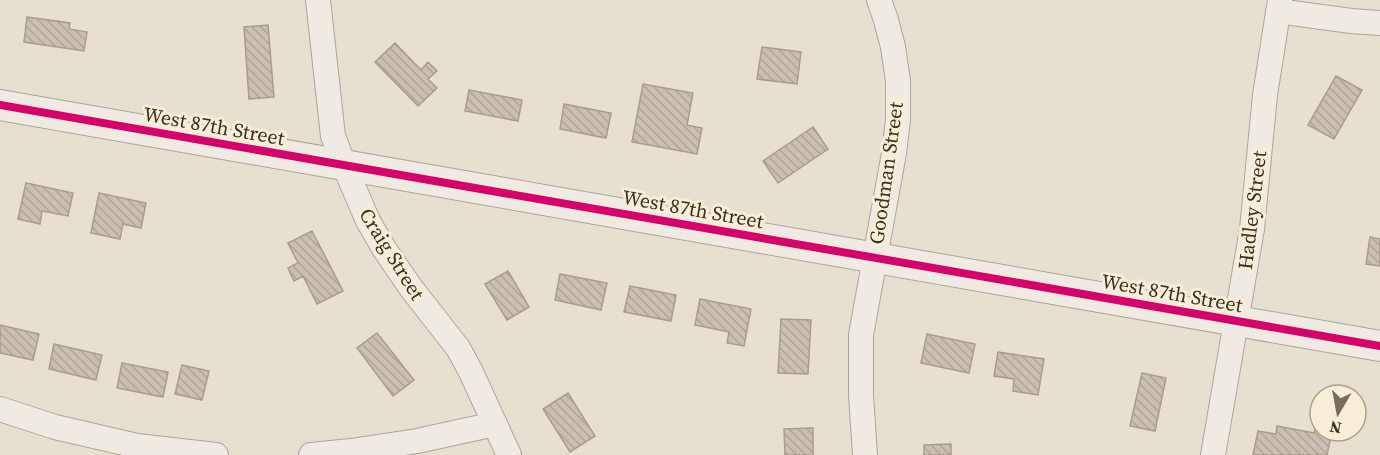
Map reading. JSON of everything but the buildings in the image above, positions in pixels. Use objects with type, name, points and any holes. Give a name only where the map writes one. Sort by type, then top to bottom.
[{"type":"street","name":"Craig Street","points":[[318,0],[333,136],[344,165],[368,221],[379,240],[411,288],[458,348],[509,455]]},
{"type":"street","name":"Goodman Street","points":[[865,455],[861,395],[861,335],[898,120],[898,81],[893,47],[879,0]]},
{"type":"street","points":[[1279,6],[1351,21],[1380,23]]},
{"type":"street","name":"Hadley Street","points":[[1214,455],[1252,228],[1265,95],[1279,6]]},
{"type":"street","name":"West 87th Street","points":[[0,105],[1380,346]]},
{"type":"street","points":[[0,409],[55,427],[137,446],[216,455]]},
{"type":"street","points":[[310,455],[417,441],[495,424]]},
{"type":"cycle path","points":[[0,105],[1380,346]]}]
